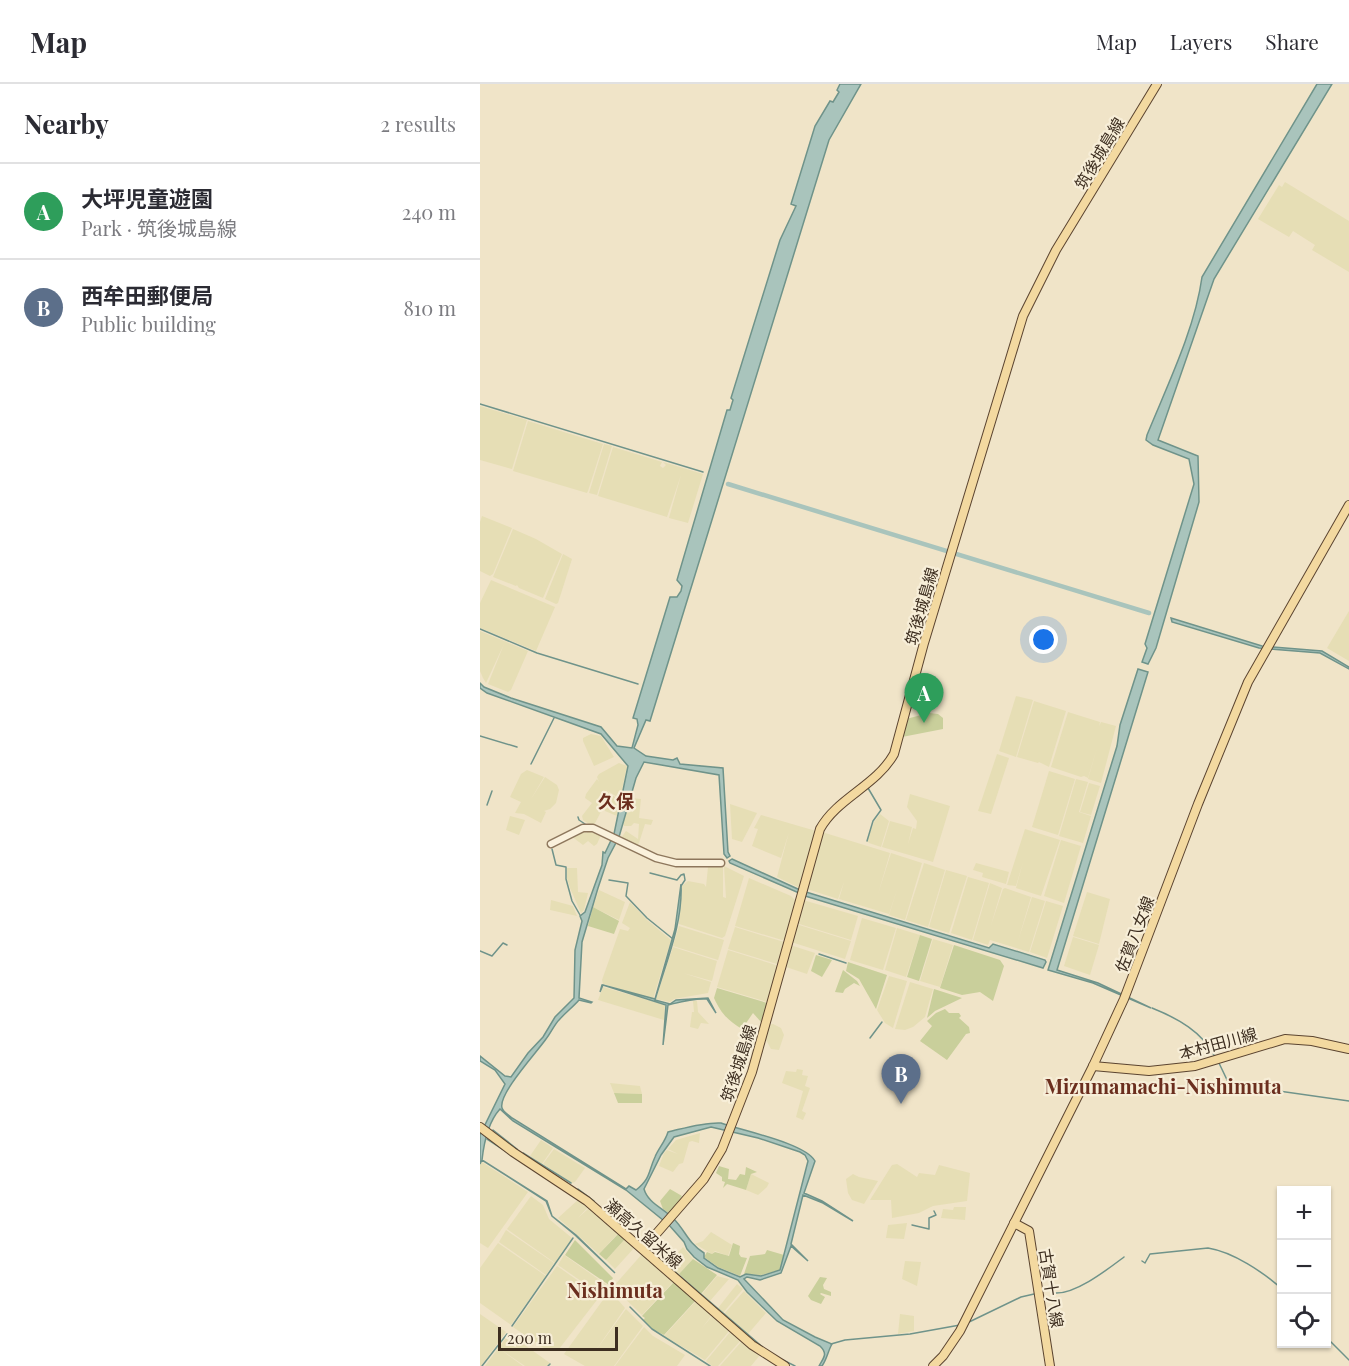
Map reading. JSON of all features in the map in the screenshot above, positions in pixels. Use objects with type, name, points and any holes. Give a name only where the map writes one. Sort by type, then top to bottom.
[{"type":"main road","name":"筑後城島線","points":[[643,1249],[704,1179],[722,1149],[754,1065],[820,830],[829,815],[887,767],[894,754],[949,559],[1027,308],[1056,250],[1156,84]]},
{"type":"main road","name":"佐賀八女線","points":[[933,1366],[943,1356],[960,1331],[1093,1066],[1124,999],[1198,804],[1248,682],[1349,505]]},
{"type":"main road","name":"本村田川線","points":[[1093,1066],[1149,1071],[1195,1066],[1284,1039],[1307,1040],[1349,1049]]},
{"type":"main road","name":"瀬高久留米線","points":[[481,1128],[587,1201],[752,1345],[785,1366]]},
{"type":"main road","name":"古賀十八線","points":[[1014,1223],[1029,1231],[1050,1366]]},
{"type":"street","points":[[551,844],[583,828],[593,828],[656,858],[676,863],[721,863]]},
{"type":"shaded area","points":[[1285,182],[1349,221],[1349,272],[1312,250],[1315,245],[1293,231],[1289,237],[1258,219],[1279,185],[1282,187]]},
{"type":"shaded area","points":[[480,406],[527,420],[512,469],[480,460]]},
{"type":"shaded area","points":[[528,421],[603,444],[587,493],[513,471]]},
{"type":"shaded area","points":[[604,444],[612,446],[597,495],[589,493]]},
{"type":"shaded area","points":[[613,447],[662,462],[660,466],[663,468],[666,465],[663,462],[703,474],[688,523],[669,518],[681,475],[667,517],[598,496]]},
{"type":"shaded area","points":[[482,516],[512,528],[493,574],[490,576],[480,571]]},
{"type":"shaded area","points":[[513,529],[562,554],[543,598],[517,585],[493,577]]},
{"type":"shaded area","points":[[563,554],[572,559],[556,604],[545,599]]},
{"type":"shaded area","points":[[491,580],[555,607],[536,651],[480,628],[480,603]]},
{"type":"shaded area","points":[[1349,611],[1349,661],[1327,648]]},
{"type":"shaded area","points":[[480,631],[528,651],[511,690],[508,692],[488,684],[504,644],[486,683],[483,678],[480,671]]},
{"type":"shaded area","points":[[1016,696],[1033,700],[1016,757],[999,751]]},
{"type":"shaded area","points":[[1034,701],[1066,711],[1049,767],[1017,757]]},
{"type":"shaded area","points":[[1068,712],[1100,722],[1099,726],[1101,722],[1116,726],[1101,783],[1088,779],[1097,748],[1088,778],[1051,767]]},
{"type":"shaded area","points":[[591,734],[601,736],[614,757],[594,766],[583,741],[583,738]]},
{"type":"shaded area","points":[[997,754],[1009,758],[991,814],[978,811]]},
{"type":"shaded area","points":[[619,763],[627,766],[620,799],[605,789],[611,794],[609,798],[612,795],[620,800],[617,816],[605,811],[604,806],[594,825],[589,824],[583,820],[582,816],[592,803],[585,798],[586,794],[597,779],[599,782],[597,777],[599,774]]},
{"type":"shaded area","points":[[527,770],[544,777],[531,799],[545,777],[557,785],[559,790],[556,803],[544,811],[546,812],[541,823],[524,814],[515,813],[521,802],[510,797],[521,774]]},
{"type":"shaded area","points":[[1049,771],[1075,779],[1058,835],[1032,827]]},
{"type":"shaded area","points":[[1076,779],[1088,782],[1079,812],[1091,816],[1083,843],[1059,836]]},
{"type":"shaded area","points":[[1089,783],[1100,786],[1091,815],[1080,812]]},
{"type":"shaded area","points":[[910,794],[950,806],[933,862],[882,847],[890,821],[912,827],[908,844],[913,828],[916,829],[917,821],[907,807]]},
{"type":"shaded area","points":[[631,798],[641,799],[639,818],[653,820],[651,825],[645,824],[636,846],[621,838],[626,831],[638,839],[639,824],[624,826],[623,822]]},
{"type":"shaded area","points":[[730,804],[757,813],[742,842],[732,839]]},
{"type":"shaded area","points":[[880,814],[889,821],[881,847],[867,841],[874,822]]},
{"type":"shaded area","points":[[761,815],[816,831],[800,888],[777,877],[789,832],[781,858],[752,846],[758,829],[754,828]]},
{"type":"shaded area","points":[[510,816],[525,820],[519,835],[506,830]]},
{"type":"shaded area","points":[[1025,829],[1060,840],[1041,896],[1016,888],[1023,862],[1016,886],[1007,885]]},
{"type":"shaded area","points":[[587,831],[601,835],[594,846],[588,841],[583,845],[571,836],[587,833]]},
{"type":"shaded area","points":[[822,832],[890,853],[878,894],[891,853],[922,863],[905,920],[889,915],[898,887],[889,914],[839,899],[844,882],[838,899],[807,889]]},
{"type":"shaded area","points":[[1061,840],[1081,846],[1064,903],[1044,896]]},
{"type":"shaded area","points":[[924,863],[945,870],[928,927],[906,920]]},
{"type":"shaded area","points":[[976,863],[1009,872],[1006,884],[982,877],[983,873],[973,870]]},
{"type":"shaded area","points":[[724,866],[744,876],[725,936],[722,938],[679,924],[682,886],[688,881],[704,884],[706,887],[708,867],[723,867],[723,897],[726,898]]},
{"type":"shaded area","points":[[567,868],[577,868],[578,892],[588,893],[584,910],[581,913],[570,888]]},
{"type":"shaded area","points":[[946,870],[967,876],[949,933],[929,927]]},
{"type":"shaded area","points":[[968,877],[989,883],[972,940],[951,933]]},
{"type":"shaded area","points":[[749,878],[791,896],[796,901],[785,939],[735,926]]},
{"type":"shaded area","points":[[990,883],[1002,888],[991,925],[1003,889],[1031,897],[1018,941],[1032,897],[1045,901],[1029,952],[990,940],[988,945],[973,940]]},
{"type":"shaded area","points":[[599,890],[625,902],[619,920],[593,907]]},
{"type":"shaded area","points":[[1087,892],[1110,899],[1099,944],[1073,936]]},
{"type":"shaded area","points":[[551,900],[573,906],[577,916],[550,910]]},
{"type":"shaded area","points":[[803,900],[858,916],[851,940],[796,923]]},
{"type":"shaded area","points":[[1046,901],[1063,906],[1047,958],[1030,952]]},
{"type":"shaded area","points":[[630,902],[671,940],[653,999],[603,984],[602,980],[620,929],[628,931],[630,928],[622,923]]},
{"type":"shaded area","points":[[862,918],[896,928],[883,970],[850,960]]},
{"type":"shaded area","points":[[796,924],[851,941],[845,959],[791,942]]},
{"type":"shaded area","points":[[679,926],[724,940],[718,960],[673,946]]},
{"type":"shaded area","points":[[735,927],[784,942],[777,964],[728,949]]},
{"type":"shaded area","points":[[897,928],[920,935],[906,977],[885,970]]},
{"type":"shaded area","points":[[1073,937],[1099,945],[1090,975],[1064,966]]},
{"type":"shaded area","points":[[933,939],[953,945],[940,987],[920,981]]},
{"type":"shaded area","points":[[790,945],[815,953],[807,974],[783,966]]},
{"type":"shaded area","points":[[673,947],[717,961],[712,981],[683,973],[711,982],[708,993],[674,999],[670,1002],[656,999]]},
{"type":"shaded area","points":[[728,950],[776,965],[778,968],[767,1002],[717,987]]},
{"type":"shaded area","points":[[889,976],[907,981],[893,1028],[885,1023],[877,1010]]},
{"type":"shaded area","points":[[910,982],[933,989],[925,1017],[913,1027],[905,1030],[895,1029]]},
{"type":"shaded area","points":[[603,987],[665,1005],[664,1020],[598,1000]]},
{"type":"shaded area","points":[[693,1001],[697,1001],[698,1012],[709,1024],[701,1023],[698,1029],[690,1027],[692,1012],[694,1012]]},
{"type":"shaded area","points":[[773,1024],[781,1028],[784,1035],[779,1050],[771,1049],[765,1038],[768,1025]]},
{"type":"shaded area","points":[[797,1069],[803,1070],[802,1075],[808,1076],[805,1086],[810,1088],[802,1111],[806,1113],[803,1120],[796,1117],[803,1091],[782,1083],[786,1071],[796,1072]]},
{"type":"shaded area","points":[[610,1083],[640,1086],[642,1094],[614,1093]]},
{"type":"shaded area","points":[[700,1133],[699,1143],[689,1142],[683,1163],[679,1164],[673,1172],[659,1166],[667,1150],[678,1154],[668,1149],[676,1140]]},
{"type":"shaded area","points":[[541,1140],[553,1148],[542,1164],[530,1156]]},
{"type":"shaded area","points":[[554,1149],[585,1168],[575,1182],[572,1183],[543,1164]]},
{"type":"shaded area","points":[[482,1162],[528,1192],[488,1248],[480,1243],[480,1165]]},
{"type":"shaded area","points":[[897,1164],[917,1177],[919,1173],[935,1175],[939,1165],[970,1173],[967,1201],[933,1206],[919,1213],[892,1218],[891,1200],[870,1200],[892,1165]]},
{"type":"shaded area","points":[[751,1174],[769,1183],[758,1195],[746,1190]]},
{"type":"shaded area","points":[[853,1174],[878,1181],[864,1204],[852,1200],[848,1193],[846,1179]]},
{"type":"shaded area","points":[[531,1196],[543,1205],[549,1219],[572,1238],[555,1263],[507,1229]]},
{"type":"shaded area","points":[[579,1199],[588,1207],[578,1218],[589,1208],[618,1233],[599,1254],[558,1218]]},
{"type":"shaded area","points":[[954,1207],[966,1207],[965,1220],[941,1218],[943,1209],[953,1210]]},
{"type":"shaded area","points":[[907,1223],[904,1239],[886,1238],[888,1225]]},
{"type":"shaded area","points":[[506,1230],[554,1263],[546,1275],[499,1242]]},
{"type":"shaded area","points":[[711,1232],[732,1245],[728,1256],[715,1251],[712,1254],[695,1244],[703,1241]]},
{"type":"shaded area","points":[[625,1239],[635,1247],[615,1269],[606,1260]]},
{"type":"shaded area","points":[[498,1243],[546,1276],[511,1325],[480,1303],[480,1268]]},
{"type":"shaded area","points":[[683,1247],[693,1259],[678,1275],[667,1265]]},
{"type":"shaded area","points":[[643,1253],[674,1281],[642,1315],[613,1287]]},
{"type":"shaded area","points":[[564,1255],[608,1286],[601,1295],[558,1265]]},
{"type":"shaded area","points":[[905,1261],[921,1262],[917,1286],[902,1279]]},
{"type":"shaded area","points":[[557,1266],[600,1296],[559,1349],[548,1351],[513,1327]]},
{"type":"shaded area","points":[[717,1276],[729,1279],[710,1301],[702,1294]]},
{"type":"shaded area","points":[[737,1284],[743,1289],[723,1313],[718,1308]]},
{"type":"shaded area","points":[[744,1291],[766,1313],[748,1334],[724,1314]]},
{"type":"shaded area","points":[[611,1292],[625,1308],[594,1353],[626,1309],[643,1326],[614,1366],[585,1366],[564,1354]]},
{"type":"shaded area","points":[[696,1301],[712,1315],[702,1328],[713,1315],[730,1330],[705,1360],[664,1336]]},
{"type":"shaded area","points":[[480,1314],[506,1332],[481,1366],[480,1366]]},
{"type":"shaded area","points":[[900,1314],[914,1316],[914,1331],[898,1334]]},
{"type":"shaded area","points":[[644,1327],[653,1336],[685,1355],[677,1366],[615,1366]]},
{"type":"shaded area","points":[[731,1331],[741,1340],[718,1366],[712,1366],[706,1361]]},
{"type":"shaded area","points":[[509,1334],[550,1363],[547,1366],[525,1366],[500,1349],[523,1366],[485,1366]]},
{"type":"shaded area","points":[[742,1341],[760,1355],[751,1366],[720,1366]]},
{"type":"green space","points":[[929,713],[938,714],[943,718],[943,729],[902,737],[906,719]]},
{"type":"green space","points":[[593,907],[619,921],[614,934],[588,926]]},
{"type":"green space","points":[[920,935],[932,939],[919,981],[907,977]]},
{"type":"green space","points":[[954,945],[1000,960],[1004,966],[993,1001],[980,992],[962,995],[940,988]]},
{"type":"green space","points":[[816,955],[832,960],[822,977],[811,971]]},
{"type":"green space","points":[[848,962],[887,975],[876,1009],[859,979],[846,971]]},
{"type":"green space","points":[[843,970],[860,986],[854,983],[843,993],[835,992]]},
{"type":"green space","points":[[717,988],[767,1003],[761,1022],[753,1013],[742,1029],[728,1019],[714,998]]},
{"type":"green space","points":[[934,989],[962,998],[935,1011],[927,1018]]},
{"type":"green space","points":[[945,1009],[949,1013],[959,1013],[961,1016],[959,1018],[969,1027],[970,1033],[966,1034],[947,1060],[920,1041],[932,1026],[927,1021]]},
{"type":"green space","points":[[614,1093],[642,1094],[642,1103],[618,1103]]},
{"type":"green space","points":[[719,1166],[729,1169],[728,1179],[736,1180],[740,1174],[745,1175],[746,1167],[757,1172],[751,1174],[746,1190],[727,1184],[723,1188],[725,1182],[716,1173]]},
{"type":"green space","points":[[670,1189],[682,1196],[670,1214],[663,1209],[660,1201]]},
{"type":"green space","points":[[619,1233],[625,1239],[606,1260],[599,1254]]},
{"type":"green space","points":[[575,1240],[613,1278],[609,1285],[565,1255]]},
{"type":"green space","points":[[733,1243],[740,1246],[741,1257],[747,1258],[740,1276],[718,1267],[704,1257],[707,1252],[729,1256]]},
{"type":"green space","points":[[767,1250],[784,1255],[780,1270],[761,1275],[744,1274],[750,1256],[765,1254]]},
{"type":"green space","points":[[693,1259],[717,1275],[701,1294],[679,1274]]},
{"type":"green space","points":[[820,1277],[827,1278],[823,1285],[824,1289],[831,1292],[831,1296],[820,1294],[825,1297],[821,1304],[811,1300],[808,1296]]},
{"type":"green space","points":[[674,1282],[696,1300],[664,1335],[652,1329],[642,1316]]},
{"type":"water","points":[[840,84],[861,84],[829,140],[650,721],[646,720],[634,748],[646,756],[673,760],[677,758],[680,764],[723,768],[730,856],[727,858],[724,854],[719,775],[644,762],[636,778],[619,837],[608,858],[582,942],[579,998],[592,1002],[579,1000],[557,1022],[512,1083],[502,1102],[502,1108],[512,1118],[626,1189],[629,1186],[636,1190],[644,1182],[668,1132],[701,1124],[721,1123],[787,1143],[809,1155],[815,1161],[804,1193],[822,1201],[853,1221],[823,1203],[803,1195],[791,1244],[808,1261],[791,1246],[781,1273],[760,1280],[747,1277],[744,1279],[783,1320],[832,1344],[824,1363],[819,1366],[825,1353],[820,1346],[777,1321],[738,1280],[707,1267],[694,1257],[669,1225],[626,1190],[513,1121],[500,1109],[490,1126],[480,1164],[480,1135],[505,1084],[495,1070],[480,1061],[480,1056],[505,1076],[511,1077],[543,1037],[555,1017],[574,998],[575,950],[582,921],[580,916],[585,912],[602,865],[603,852],[605,853],[614,834],[628,766],[601,734],[487,693],[480,688],[480,683],[484,687],[511,698],[601,727],[617,746],[632,748],[638,725],[637,719],[633,718],[670,597],[677,597],[681,591],[682,586],[677,580],[780,240],[796,206],[791,204],[815,126],[830,101],[833,102],[839,92],[837,90]],"holes":[[[711,1127],[758,1138],[800,1152],[808,1161],[780,1270],[761,1276],[746,1274],[740,1277],[718,1268],[704,1258],[704,1253],[694,1245],[673,1218],[649,1198],[644,1189],[661,1155],[674,1137]]]},
{"type":"water","points":[[1317,84],[1332,84],[1214,279],[1158,440],[1198,456],[1199,502],[1156,648],[1148,664],[1142,662],[1147,648],[1145,644],[1194,484],[1189,459],[1153,445],[1146,440],[1147,435],[1187,337],[1202,277]]},
{"type":"water","points":[[1171,618],[1262,646],[1322,651],[1349,669],[1320,653],[1259,648],[1172,622]]},
{"type":"water","points":[[1138,669],[1148,672],[1057,970],[1098,983],[1151,1008],[1093,983],[1048,970],[1117,746],[1120,725]]},
{"type":"water","points":[[732,859],[800,890],[799,893],[730,863]]},
{"type":"water","points":[[681,884],[677,928],[655,1000],[670,1004],[676,1000],[708,998],[716,1013],[707,999],[668,1005],[663,1045],[666,1005],[603,985],[655,999],[675,929]]},
{"type":"water","points":[[806,892],[989,948],[993,944],[1046,962],[1043,968],[805,896]]},
{"type":"water","points":[[482,1160],[547,1201],[552,1216],[546,1201]]},
{"type":"water","points":[[552,1216],[576,1235],[615,1273]]},
{"type":"waterway","points":[[480,404],[703,472]]},
{"type":"waterway","points":[[728,484],[1149,613]]},
{"type":"waterway","points":[[480,629],[537,653],[638,684]]},
{"type":"waterway","points":[[531,764],[554,718]]},
{"type":"waterway","points":[[480,736],[517,747]]},
{"type":"waterway","points":[[867,841],[873,821],[881,810],[868,788]]},
{"type":"waterway","points":[[487,805],[492,791]]},
{"type":"waterway","points":[[578,817],[585,824]]},
{"type":"waterway","points":[[552,849],[556,865],[566,867],[566,879],[572,901],[580,915]]},
{"type":"waterway","points":[[650,873],[677,880],[684,874],[685,880],[681,886]]},
{"type":"waterway","points":[[609,880],[628,883],[626,896],[647,918],[673,939]]},
{"type":"waterway","points":[[480,951],[492,956],[503,943],[507,945]]},
{"type":"waterway","points":[[819,954],[846,963]]},
{"type":"waterway","points":[[1152,1008],[1171,1016],[1196,1033],[1204,1040],[1215,1057]]},
{"type":"waterway","points":[[870,1038],[882,1022]]},
{"type":"waterway","points":[[1218,1061],[1229,1084],[1349,1101]]},
{"type":"waterway","points":[[493,1130],[517,1149]]},
{"type":"waterway","points":[[487,1139],[510,1154]]},
{"type":"waterway","points":[[523,1153],[571,1183]]},
{"type":"waterway","points":[[578,1189],[594,1201]]},
{"type":"waterway","points":[[912,1225],[929,1229],[929,1218],[936,1215],[934,1211]]},
{"type":"waterway","points":[[512,1326],[573,1238]]},
{"type":"waterway","points":[[1142,1261],[1145,1263],[1150,1254],[1208,1248],[1218,1250],[1247,1264],[1277,1285]]},
{"type":"waterway","points":[[1054,1293],[1062,1293],[1081,1286],[1124,1257]]},
{"type":"waterway","points":[[667,1265],[766,1350]]},
{"type":"waterway","points":[[967,1323],[1021,1297],[1034,1294]]},
{"type":"waterway","points":[[630,1307],[652,1329],[710,1366]]},
{"type":"waterway","points":[[831,1344],[845,1340],[910,1334],[960,1325]]},
{"type":"waterway","points":[[482,1366],[507,1334]]},
{"type":"waterway","points":[[1331,1342],[1349,1360]]},
{"type":"waterway","points":[[783,1360],[795,1366]]},
{"type":"place","name":"大坪児童遊園","points":[[924,723]]},
{"type":"place","name":"西牟田郵便局","points":[[901,1104]]},
{"type":"district","name":"久保","points":[[616,801]]},
{"type":"district","name":"Mizumamachi-Nishimuta","points":[[1163,1085]]},
{"type":"district","name":"Nishimuta","points":[[615,1289]]}]
